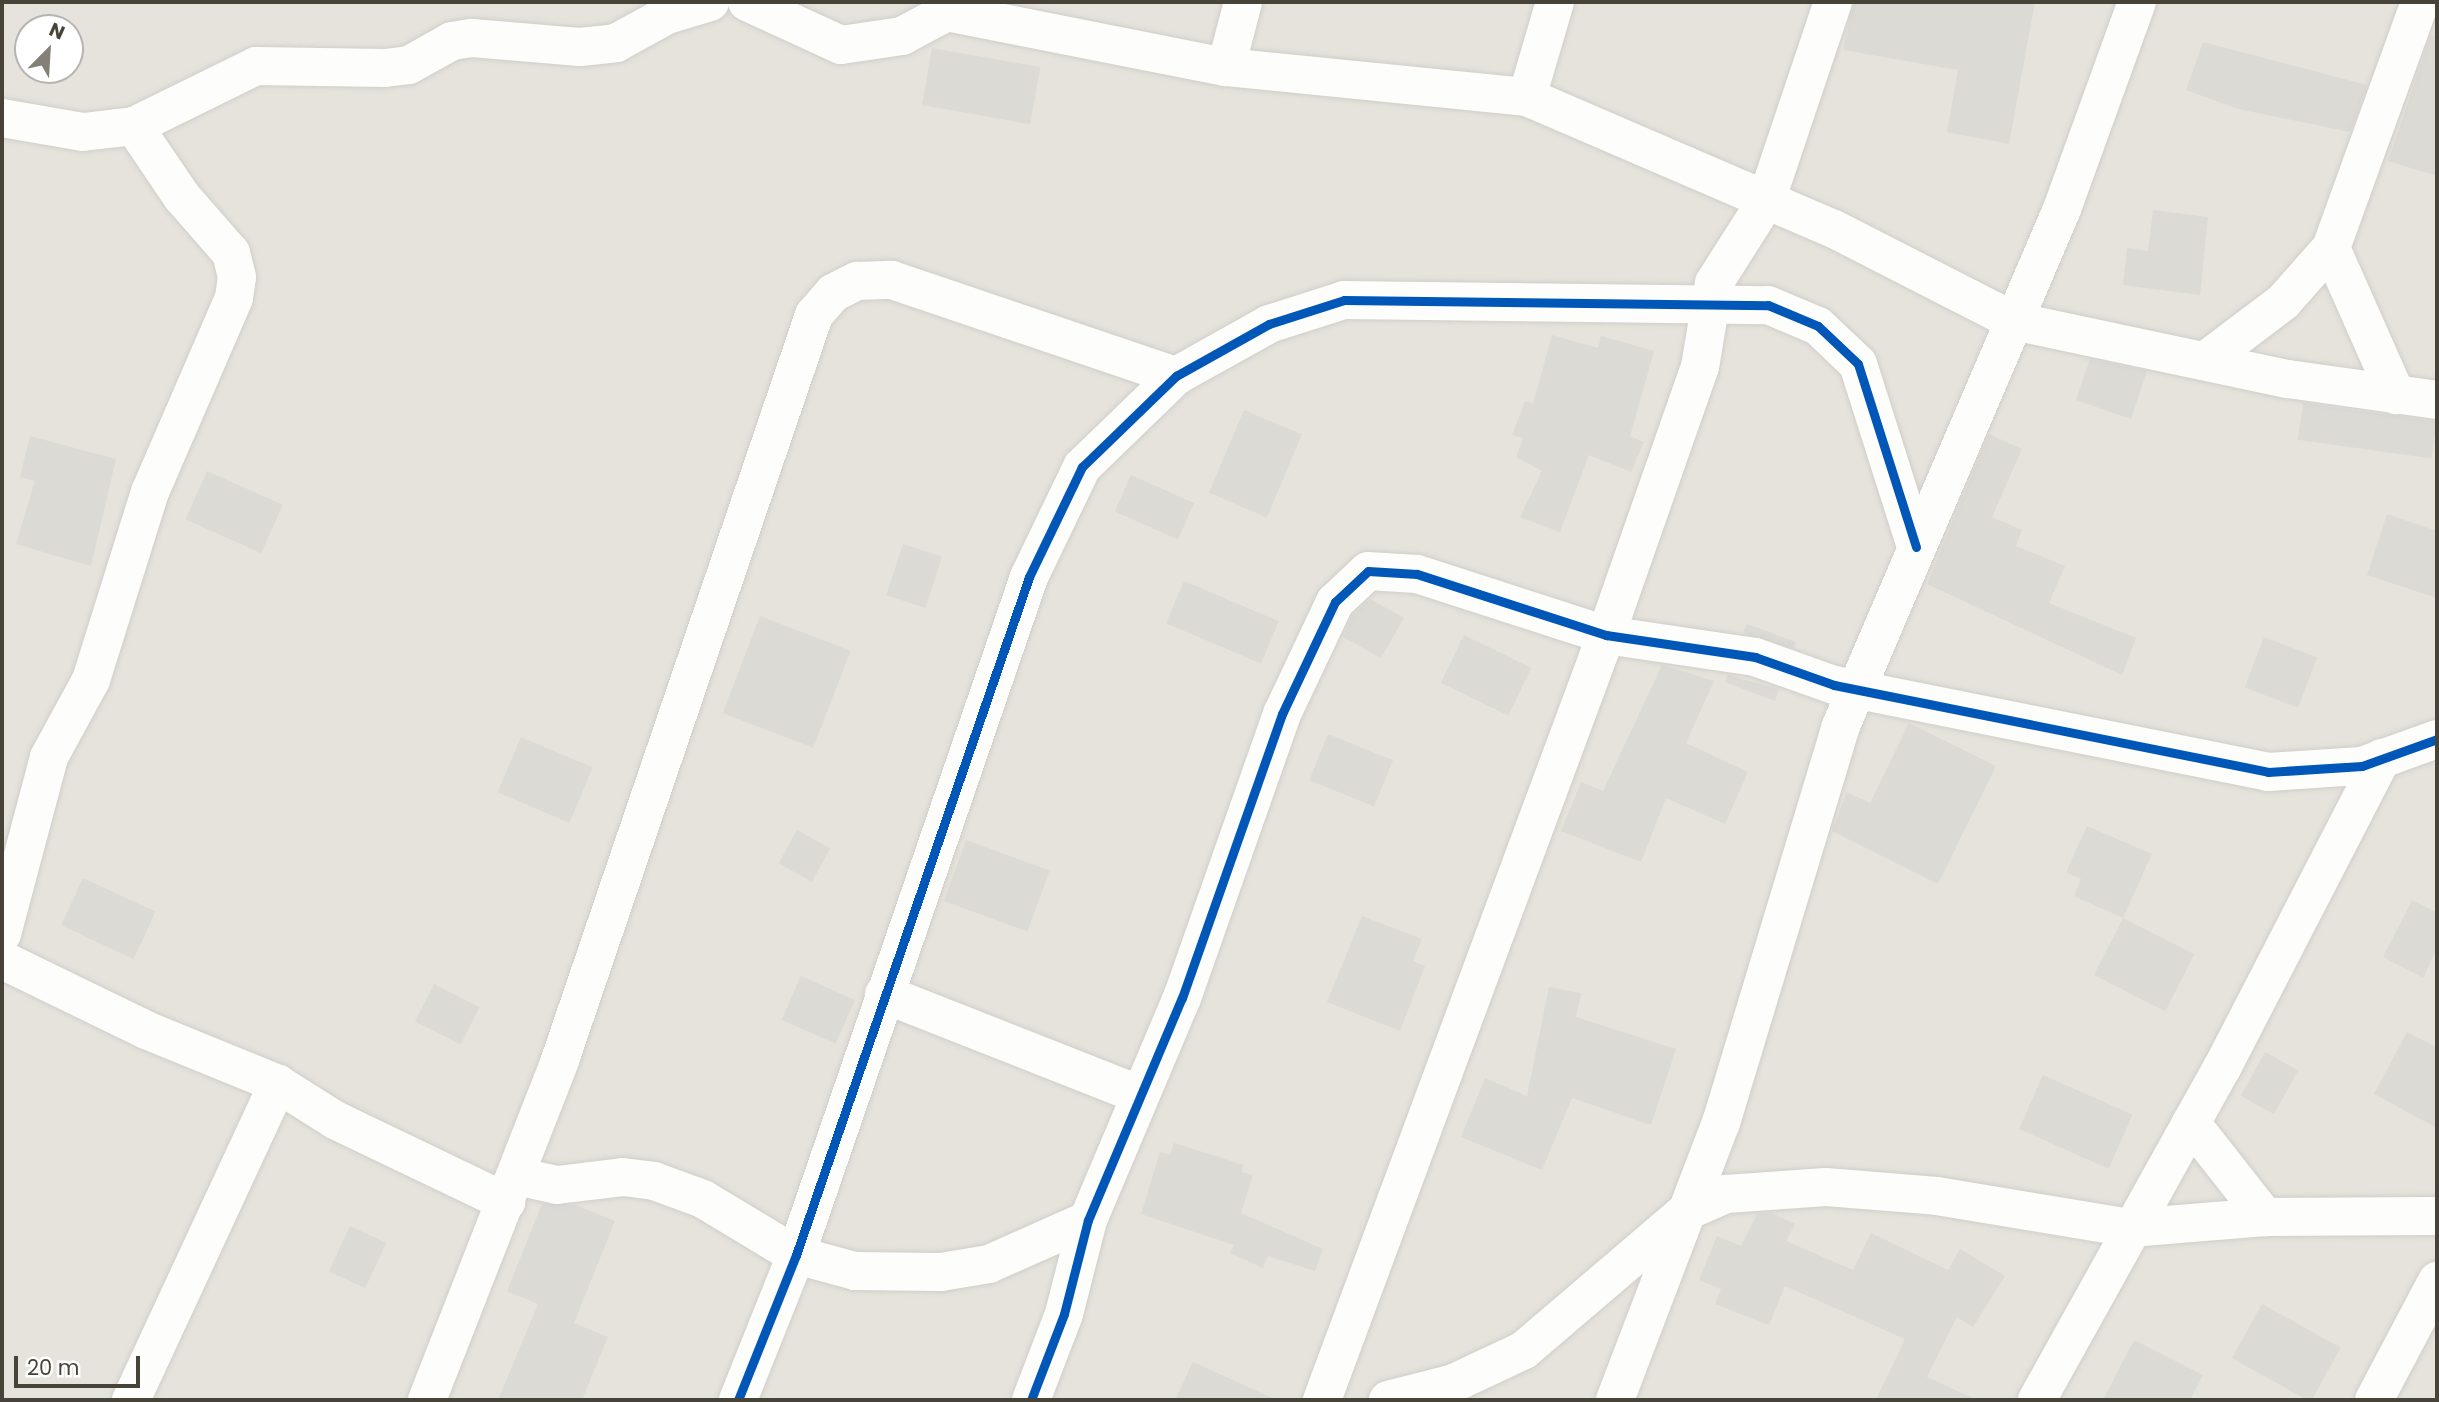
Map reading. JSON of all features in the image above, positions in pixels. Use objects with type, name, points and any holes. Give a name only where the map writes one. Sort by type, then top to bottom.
[{"type":"street","points":[[2,118],[83,132],[134,126],[256,66],[385,68],[409,65],[452,41],[472,38],[580,47],[616,43],[667,15],[710,2]]},
{"type":"street","points":[[748,2],[799,30],[841,45],[902,36],[949,7],[1226,67],[1527,97],[1894,258],[2014,321],[2205,361],[2437,400]]},
{"type":"street","points":[[1226,67],[1243,2]]},
{"type":"street","points":[[1527,97],[1555,2]]},
{"type":"street","points":[[1322,1400],[1606,635],[1700,367],[1714,283],[1766,201],[1833,2]]},
{"type":"street","points":[[1615,1400],[1721,1123],[1856,687],[2062,209],[2137,2]]},
{"type":"street","points":[[2205,361],[2283,302],[2332,248],[2420,2]]},
{"type":"street","points":[[2,934],[49,757],[91,680],[150,492],[234,298],[237,277],[231,253],[182,197],[134,126]]},
{"type":"street","points":[[2332,248],[2396,395]]},
{"type":"street","points":[[427,1400],[511,1189],[618,897],[814,315],[833,293],[857,281],[892,280],[1176,376]]},
{"type":"street","points":[[738,1400],[796,1255],[1029,577],[1082,467],[1176,376],[1269,324],[1344,300],[1467,298],[1709,308],[1768,305],[1808,320],[1840,342],[1858,364],[1870,394],[1916,547]]},
{"type":"street","points":[[1031,1400],[1064,1314],[1088,1220],[1138,1094],[1182,998],[1282,714],[1335,602],[1355,578],[1385,568],[1417,574],[1606,635],[1755,657],[1856,687],[2268,772],[2362,766],[2437,739]]},
{"type":"street","points":[[2037,1400],[2191,1123],[2382,758]]},
{"type":"street","points":[[2,960],[146,1030],[278,1084],[357,1131],[511,1189],[623,1177],[654,1181],[704,1199],[796,1255],[855,1271],[940,1272],[989,1264],[1088,1220]]},
{"type":"street","points":[[884,993],[1138,1094]]},
{"type":"street","points":[[131,1400],[278,1084]]},
{"type":"street","points":[[2191,1123],[2265,1217]]},
{"type":"street","points":[[1388,1400],[1454,1383],[1524,1350],[1687,1210],[1726,1194],[1826,1187],[1937,1196],[2131,1228],[2265,1217],[2437,1216]]},
{"type":"street","points":[[2374,1400],[2437,1281]]},
{"type":"shaded area","points":[[2,2],[2437,2],[2437,1400],[2,1400]]},
{"type":"building","points":[[1854,2],[2035,2],[2009,144],[1947,132],[1958,70],[1843,50]]},
{"type":"building","points":[[2431,35],[2437,36],[2437,176],[2388,161]]},
{"type":"building","points":[[2203,42],[2367,85],[2350,132],[2238,109],[2186,90]]},
{"type":"building","points":[[932,48],[1040,67],[1030,124],[922,105]]},
{"type":"building","points":[[2153,210],[2208,217],[2200,295],[2123,285],[2127,248],[2148,251]]},
{"type":"building","points":[[1552,335],[1598,348],[1601,336],[1654,351],[1630,436],[1644,442],[1631,472],[1589,455],[1560,532],[1520,517],[1542,471],[1516,457],[1523,438],[1512,435],[1525,401],[1533,404]]},
{"type":"building","points":[[2090,359],[2147,371],[2131,419],[2076,400]]},
{"type":"building","points":[[2303,403],[2437,422],[2432,458],[2298,440]]},
{"type":"building","points":[[1244,410],[1302,435],[1267,517],[1209,493]]},
{"type":"building","points":[[1989,434],[2022,449],[1992,517],[2022,530],[2016,546],[2065,566],[2049,603],[2136,638],[2122,675],[1927,584]]},
{"type":"building","points":[[30,436],[116,459],[91,566],[16,544],[35,481],[20,477]]},
{"type":"building","points":[[207,471],[283,505],[261,553],[185,519]]},
{"type":"building","points":[[1131,475],[1194,503],[1178,540],[1115,512]]},
{"type":"building","points":[[2387,514],[2437,531],[2437,598],[2367,575]]},
{"type":"building","points":[[903,544],[942,557],[925,608],[886,595]]},
{"type":"building","points":[[1184,581],[1279,621],[1261,664],[1166,623]]},
{"type":"building","points":[[1370,599],[1404,618],[1381,658],[1343,637],[1353,615]]},
{"type":"building","points":[[760,616],[851,651],[813,748],[723,713]]},
{"type":"building","points":[[1747,624],[1796,642],[1794,648],[1743,633]]},
{"type":"building","points":[[1464,635],[1531,668],[1508,716],[1441,683]]},
{"type":"building","points":[[2264,637],[2317,657],[2298,708],[2245,687]]},
{"type":"building","points":[[1662,665],[1714,681],[1686,743],[1748,772],[1725,824],[1666,798],[1641,862],[1561,831],[1581,782],[1603,791]]},
{"type":"building","points":[[1728,675],[1779,689],[1775,701],[1725,682]]},
{"type":"building","points":[[1909,723],[1996,766],[1938,884],[1832,831],[1847,792],[1870,803]]},
{"type":"building","points":[[1328,734],[1393,760],[1374,807],[1309,780]]},
{"type":"building","points":[[521,737],[593,767],[569,823],[498,792]]},
{"type":"building","points":[[2087,826],[2152,854],[2123,918],[2074,896],[2081,879],[2066,872]]},
{"type":"building","points":[[797,830],[830,848],[812,882],[779,863]]},
{"type":"building","points":[[966,840],[1050,870],[1027,932],[944,901]]},
{"type":"building","points":[[83,878],[156,912],[134,959],[61,925]]},
{"type":"building","points":[[2412,900],[2437,913],[2437,949],[2423,978],[2383,957]]},
{"type":"building","points":[[1362,916],[1422,939],[1413,961],[1425,966],[1400,1031],[1327,1002]]},
{"type":"building","points":[[2123,918],[2194,954],[2165,1011],[2094,975]]},
{"type":"building","points":[[801,976],[855,1000],[835,1044],[781,1020]]},
{"type":"building","points":[[434,984],[479,1007],[460,1045],[415,1021]]},
{"type":"building","points":[[1549,987],[1581,993],[1576,1017],[1676,1049],[1651,1125],[1572,1098],[1542,1170],[1461,1137],[1485,1078],[1527,1096]]},
{"type":"building","points":[[2407,1032],[2437,1047],[2437,1128],[2374,1094]]},
{"type":"building","points":[[2265,1052],[2298,1070],[2274,1114],[2241,1096]]},
{"type":"building","points":[[2043,1075],[2133,1115],[2109,1169],[2019,1129]]},
{"type":"building","points":[[1174,1143],[1244,1165],[1241,1172],[1253,1175],[1241,1213],[1323,1249],[1315,1271],[1268,1256],[1263,1268],[1230,1253],[1234,1245],[1141,1214],[1160,1152],[1170,1155]]},
{"type":"building","points":[[542,1204],[575,1205],[615,1221],[574,1323],[608,1337],[582,1400],[498,1400],[538,1304],[507,1291]]},
{"type":"building","points":[[1772,1213],[1795,1224],[1786,1241],[1853,1270],[1871,1233],[1948,1270],[1960,1249],[2005,1276],[1973,1327],[1957,1317],[1927,1377],[1977,1400],[1876,1400],[1905,1339],[1785,1286],[1769,1325],[1715,1304],[1721,1289],[1699,1280],[1717,1236],[1741,1246],[1757,1214]]},
{"type":"building","points":[[350,1226],[386,1243],[365,1288],[329,1271]]},
{"type":"building","points":[[2262,1304],[2341,1348],[2312,1400],[2232,1358]]},
{"type":"building","points":[[2134,1340],[2203,1375],[2190,1400],[2103,1400]]},
{"type":"building","points":[[1193,1362],[1277,1400],[1175,1400]]},
{"type":"cycle path","points":[[738,1400],[796,1255],[1029,577],[1082,467],[1176,376],[1269,324],[1344,300],[1768,305],[1818,326],[1858,364],[1916,547]]},
{"type":"cycle path","points":[[1031,1400],[1064,1314],[1088,1220],[1182,998],[1282,714],[1335,602],[1368,571],[1417,574],[1606,635],[1755,657],[1834,685],[2268,772],[2362,766],[2437,739]]}]
